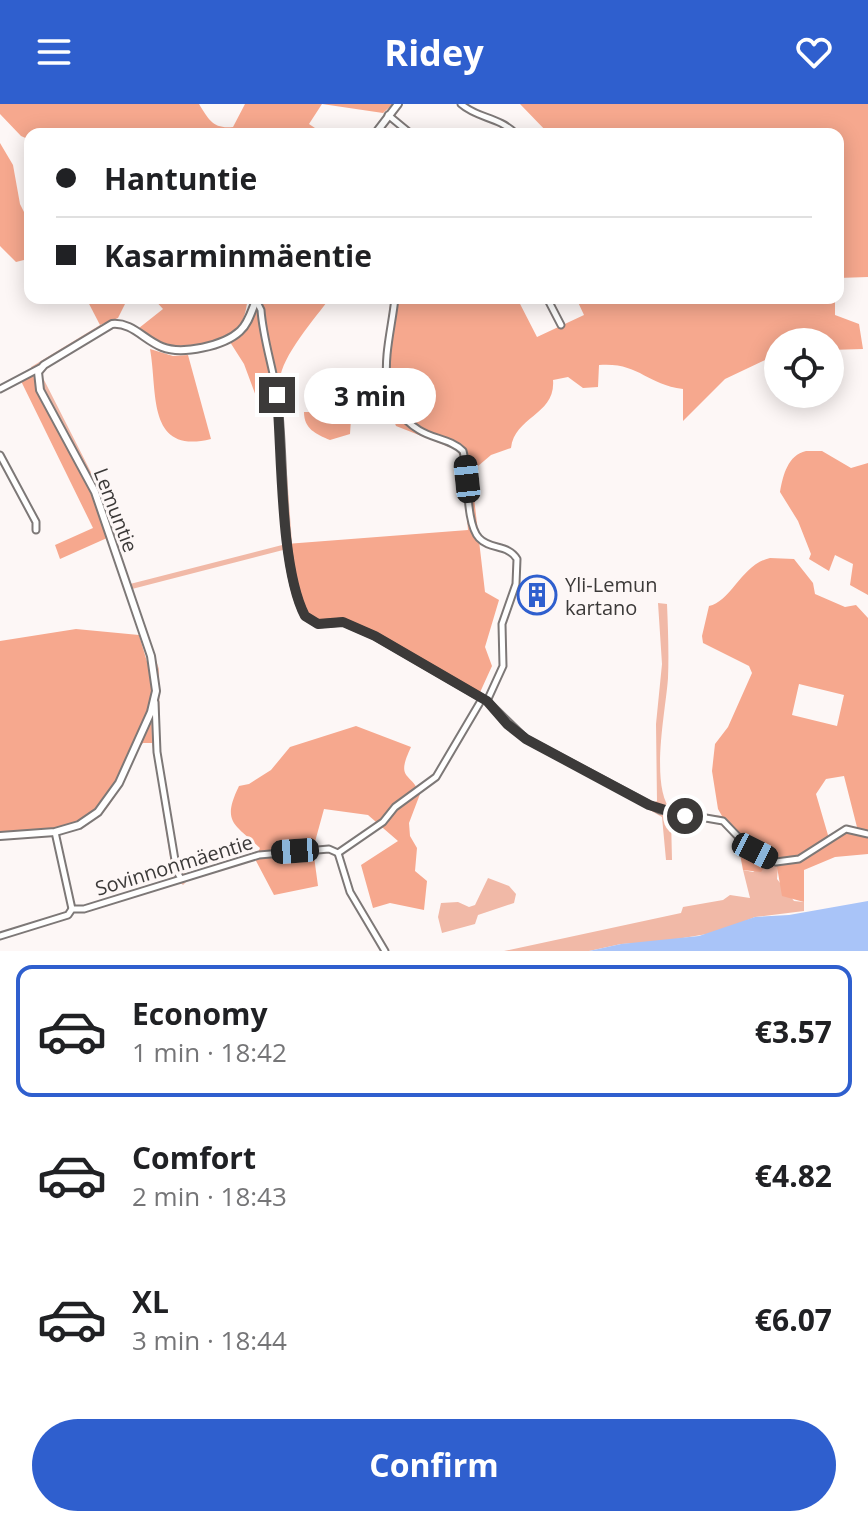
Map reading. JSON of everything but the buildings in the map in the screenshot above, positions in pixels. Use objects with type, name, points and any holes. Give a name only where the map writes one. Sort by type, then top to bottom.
[{"type":"street","points":[[379,128],[398,104]]},
{"type":"street","points":[[461,104],[472,112],[498,119],[509,128]]},
{"type":"street","points":[[388,114],[404,128]]},
{"type":"street","points":[[0,389],[41,368],[112,324],[124,324],[153,343],[174,350],[219,341],[242,329],[254,304]]},
{"type":"street","points":[[258,304],[277,395],[295,587],[305,616],[318,624],[343,622],[375,636],[484,700],[526,739],[660,810],[723,821],[747,846],[776,862],[799,859],[846,829],[868,834]]},
{"type":"street","points":[[385,951],[350,892],[338,853],[383,822],[395,807],[436,777],[484,700],[503,666],[502,624],[516,584],[517,559],[507,549],[482,541],[474,531],[463,451],[413,426],[391,401],[385,371],[394,304]]},
{"type":"street","points":[[550,304],[561,325]]},
{"type":"street","name":"Lemuntie","points":[[0,836],[55,832],[90,819],[106,804],[119,783],[154,701],[156,680],[151,656],[95,492],[39,385],[41,368]]},
{"type":"street","points":[[0,455],[35,519],[36,530]]},
{"type":"street","points":[[154,701],[157,752],[177,872],[181,878]]},
{"type":"street","points":[[55,832],[72,909]]},
{"type":"street","name":"Sovinnonmäentie","points":[[0,936],[68,915],[72,909],[111,902],[259,855],[329,849],[338,853]]},
{"type":"shaded area","points":[[0,104],[199,104],[212,122],[233,127],[245,104],[322,104],[309,124],[315,128],[24,128],[24,137],[0,114]]},
{"type":"shaded area","points":[[322,104],[393,104],[383,113]]},
{"type":"shaded area","points":[[520,104],[868,104],[868,277],[844,278],[844,128],[543,128]]},
{"type":"shaded area","points":[[0,143],[13,165],[24,212],[24,260],[16,262],[0,246]]},
{"type":"shaded area","points":[[89,304],[125,304],[118,318],[100,325]]},
{"type":"shaded area","points":[[158,304],[247,304],[242,321],[232,332],[207,342],[179,347],[163,343],[139,328],[163,309]]},
{"type":"shaded area","points":[[257,304],[326,304],[286,360],[280,380],[282,406],[263,415],[244,364],[230,342],[250,324]]},
{"type":"shaded area","points":[[520,304],[537,337],[584,315],[579,304],[835,304],[835,315],[859,324],[863,349],[844,350],[844,328],[764,328],[764,361],[725,379],[683,421],[683,389],[659,383],[624,367],[599,365],[598,387],[583,388],[568,377],[553,380],[548,401],[520,429],[511,448],[491,455],[471,472],[485,592],[499,600],[485,647],[492,666],[477,699],[346,626],[317,626],[305,621],[292,587],[286,544],[468,530],[462,460],[457,450],[396,426],[380,383],[390,305]]},
{"type":"shaded area","points":[[100,325],[106,330],[46,368],[42,376],[99,488],[130,584],[286,544],[275,409],[282,406],[292,543],[287,544],[287,549],[132,589],[159,669],[160,751],[181,873],[192,874],[255,859],[188,880],[183,885],[173,876],[152,743],[153,691],[148,659],[98,508],[32,375],[31,367]]},
{"type":"shaded area","points":[[150,349],[173,356],[188,355],[211,439],[190,441],[175,438],[165,429],[156,401]]},
{"type":"shaded area","points":[[32,375],[92,492],[107,538],[60,559],[55,545],[93,528],[21,381]]},
{"type":"shaded area","points":[[330,395],[346,400],[351,419],[350,434],[330,440],[309,427],[304,412],[315,412],[320,399]]},
{"type":"shaded area","points":[[806,451],[822,451],[851,468],[868,463],[868,595],[850,585],[853,564],[835,555],[829,571],[809,559],[811,554],[798,521],[780,492],[791,461]]},
{"type":"shaded area","points":[[770,558],[794,559],[813,583],[815,594],[845,607],[856,605],[868,618],[868,854],[835,857],[804,870],[804,902],[782,896],[777,867],[767,864],[761,872],[743,870],[738,844],[718,809],[712,771],[715,744],[728,727],[752,673],[749,666],[703,643],[702,636],[709,606],[724,598],[760,562]],"holes":[[[799,684],[844,695],[837,726],[792,715]],[[844,776],[859,835],[847,833],[830,842],[816,794],[826,779]]]},
{"type":"shaded area","points":[[658,603],[667,604],[668,622],[668,678],[660,767],[665,800],[672,812],[723,816],[729,829],[714,822],[671,818],[672,860],[666,860],[662,817],[578,770],[579,765],[652,803],[657,801],[656,724],[662,664]]},
{"type":"shaded area","points":[[76,629],[139,635],[151,675],[152,743],[140,746],[117,792],[97,818],[66,831],[15,838],[14,833],[0,833],[0,641]]},
{"type":"shaded area","points":[[356,726],[411,747],[404,771],[420,794],[409,823],[410,836],[417,848],[415,871],[427,881],[424,910],[390,903],[373,908],[361,865],[398,841],[368,815],[324,809],[313,849],[318,886],[274,895],[255,859],[260,848],[233,822],[231,808],[239,786],[249,784],[271,770],[290,747]]},
{"type":"shaded area","points":[[767,863],[778,867],[777,879],[794,901],[804,902],[804,911],[755,917],[719,932],[659,942],[621,944],[589,951],[504,951],[681,913],[683,907],[723,900],[730,895],[750,898],[743,870],[753,872]]},
{"type":"shaded area","points":[[488,878],[509,886],[516,894],[514,903],[478,915],[475,924],[442,933],[438,917],[441,903],[475,905]]},
{"type":"water","points":[[868,901],[868,951],[589,951],[621,944],[699,936],[755,917],[789,915]]},
{"type":"place","name":"Yli-Lemun kartano","points":[[537,595]]},
{"type":"route","points":[[277,395],[289,545],[295,587],[305,616],[318,624],[343,622],[375,636],[487,701],[507,724],[526,739],[649,805],[685,816]]}]
